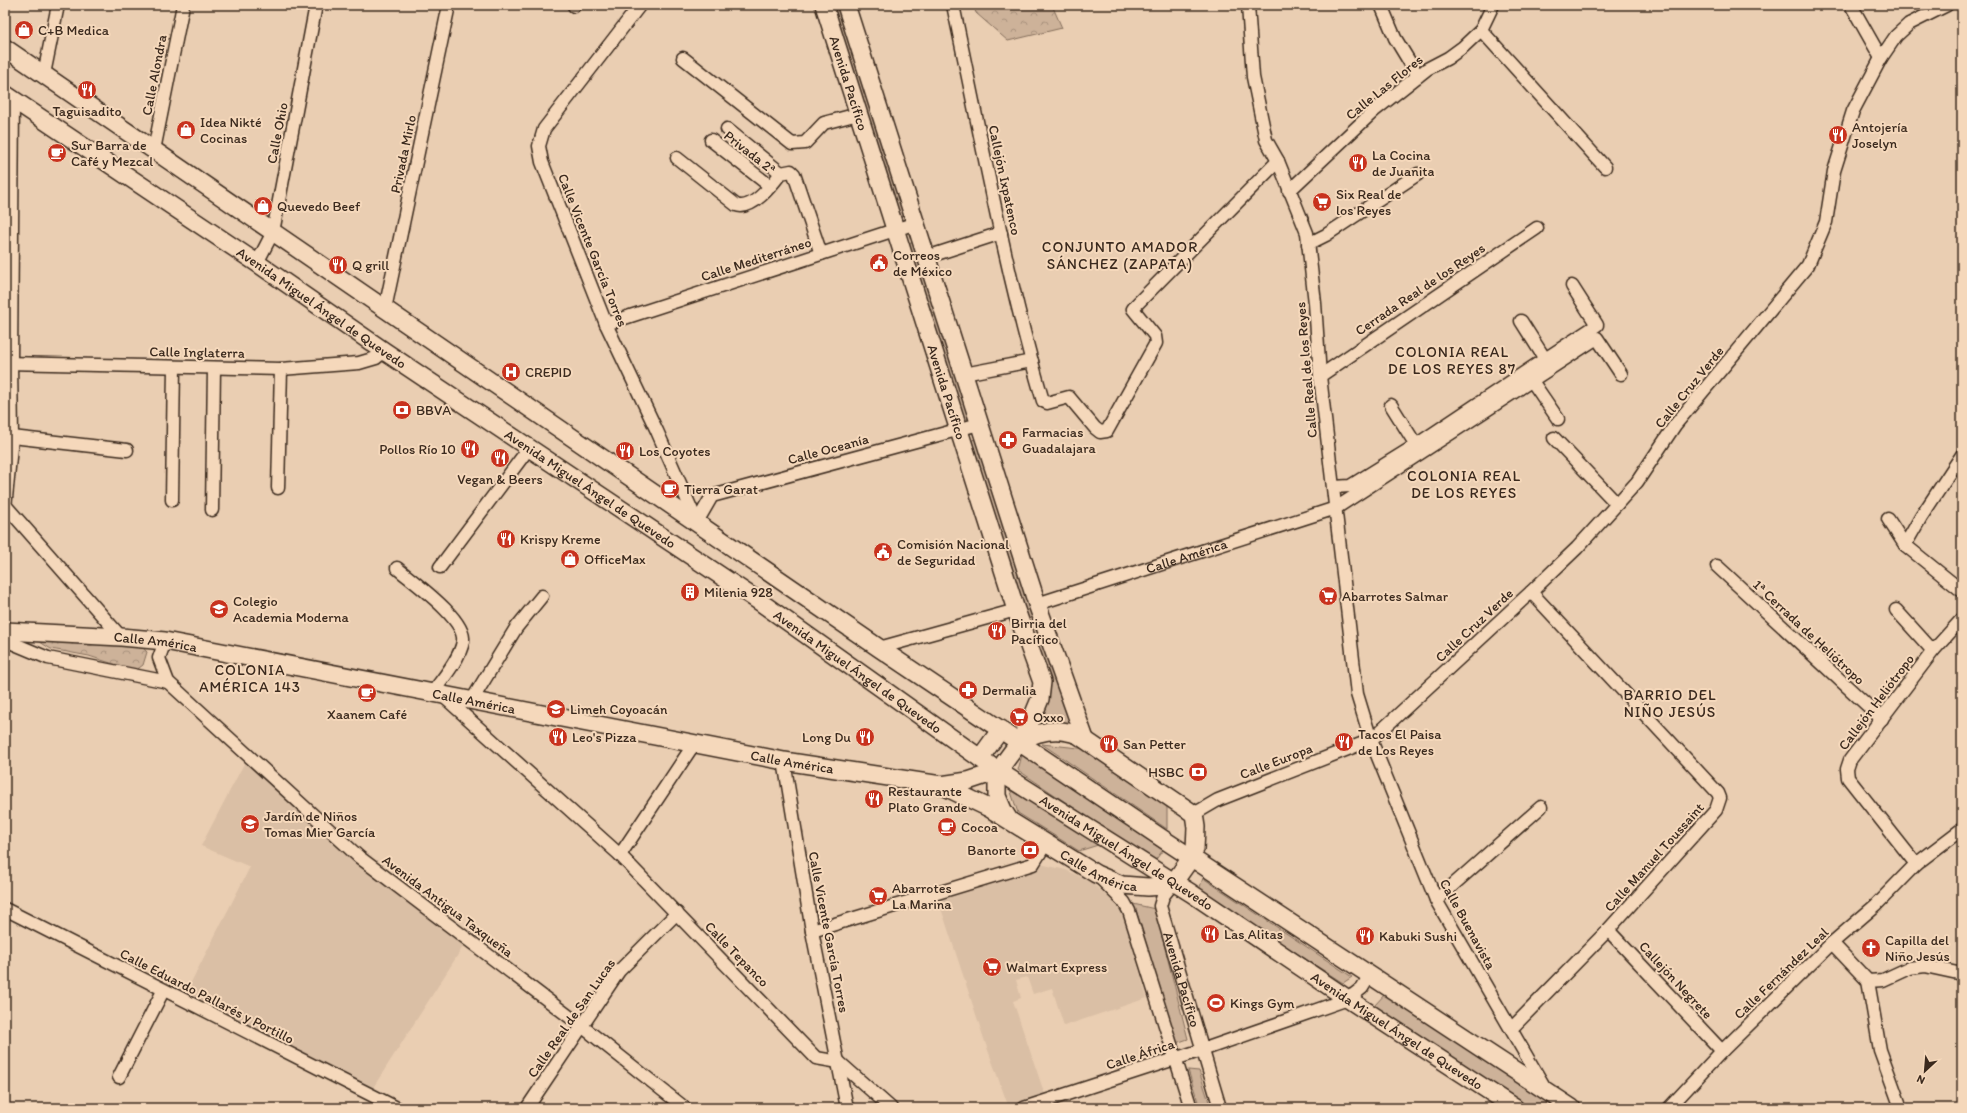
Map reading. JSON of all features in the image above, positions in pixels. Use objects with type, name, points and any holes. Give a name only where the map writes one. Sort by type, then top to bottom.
[{"type":"main road","name":"Avenida Pacífico","points":[[824,5],[1016,610],[1042,682],[1040,698],[1033,716],[1020,741],[998,771]]},
{"type":"main road","name":"Avenida Pacífico","points":[[846,5],[1037,604],[1085,739]]},
{"type":"main road","name":"Avenida Miguel Ángel de Quevedo","points":[[5,48],[879,648],[1020,741],[1191,858],[1572,1108]]},
{"type":"main road","points":[[5,62],[44,74]]},
{"type":"main road","name":"Avenida Miguel Ángel de Quevedo","points":[[9,97],[257,263],[384,351],[763,604],[998,771],[1174,882],[1348,999],[1516,1108]]},
{"type":"main road","name":"Calle América","points":[[5,631],[121,637],[165,641],[784,761],[940,785],[989,808],[1096,874],[1116,883],[1134,887],[1163,886],[1174,882]]},
{"type":"main road","points":[[980,758],[1001,729]]},
{"type":"main road","points":[[1020,741],[1030,736],[1054,731],[1072,732],[1085,739],[1194,814]]},
{"type":"main road","name":"Calle América","points":[[940,785],[968,781],[998,771],[996,786],[997,796],[1002,810],[1010,820]]},
{"type":"main road","name":"Avenida Miguel Ángel de Quevedo","points":[[1191,858],[1195,849],[1196,839],[1194,814]]},
{"type":"main road","name":"Avenida Pacífico","points":[[1174,882],[1191,858]]},
{"type":"street","points":[[44,74],[58,5]]},
{"type":"street","name":"Calle Alondra","points":[[154,150],[183,5]]},
{"type":"street","name":"Calle Ohio","points":[[257,263],[273,232],[316,5]]},
{"type":"street","name":"Privada Mirlo","points":[[385,309],[449,5]]},
{"type":"street","name":"Calle Vicente García Torres","points":[[640,5],[544,129],[539,146],[542,162],[606,324],[657,431],[697,522]]},
{"type":"street","name":"Callejón Ixpatenco","points":[[953,5],[1001,233],[1032,362],[1045,403],[1069,397],[1100,432],[1107,431],[1156,343],[1155,336],[1133,309],[1278,161]]},
{"type":"street","name":"Calle Real de los Reyes","points":[[1248,5],[1253,77],[1266,140],[1278,161],[1288,191],[1307,233],[1320,376],[1358,694],[1371,740]]},
{"type":"street","points":[[1381,5],[1395,38],[1418,76]]},
{"type":"street","name":"Calle Las Flores","points":[[1288,191],[1375,110],[1418,76],[1458,50],[1481,30],[1493,5]]},
{"type":"street","points":[[1851,5],[1881,58]]},
{"type":"street","name":"Calle Cruz Verde","points":[[1371,740],[1577,548],[1637,482],[1676,425],[1808,265],[1826,222],[1834,171],[1853,111],[1881,58],[1896,36],[1909,24],[1947,5]]},
{"type":"street","points":[[1481,30],[1605,167]]},
{"type":"street","points":[[683,58],[792,144],[805,143],[824,123],[858,114]]},
{"type":"street","points":[[9,97],[8,363],[12,437],[5,507],[121,637]]},
{"type":"street","points":[[727,129],[781,173]]},
{"type":"street","name":"Privada 2ª","points":[[711,140],[770,186]]},
{"type":"street","points":[[677,158],[736,205],[742,207],[747,206],[770,186],[781,173],[788,171],[794,174],[821,254]]},
{"type":"street","points":[[1308,244],[1326,235],[1418,174]]},
{"type":"street","name":"Calle Mediterráneo","points":[[606,324],[916,223]]},
{"type":"street","name":"Cerrada Real de los Reyes","points":[[1320,376],[1537,228]]},
{"type":"street","points":[[927,257],[1001,233]]},
{"type":"street","points":[[1334,487],[1350,486],[1416,445],[1597,326],[1572,286]]},
{"type":"street","points":[[1521,321],[1546,359]]},
{"type":"street","name":"Calle América","points":[[1037,604],[1336,508],[1597,338],[1621,374]]},
{"type":"street","name":"Calle Inglaterra","points":[[8,363],[281,369],[359,363],[376,358],[384,351]]},
{"type":"street","points":[[964,374],[1032,362]]},
{"type":"street","points":[[172,500],[174,366]]},
{"type":"street","points":[[212,510],[214,368]]},
{"type":"street","points":[[278,488],[281,369]]},
{"type":"street","points":[[1532,381],[1558,419]]},
{"type":"street","points":[[1391,405],[1416,445]]},
{"type":"street","name":"Calle Oceanía","points":[[697,522],[712,496],[979,424]]},
{"type":"street","points":[[12,437],[127,450]]},
{"type":"street","points":[[1554,438],[1617,504]]},
{"type":"street","points":[[440,567],[529,448]]},
{"type":"street","points":[[1905,545],[1921,517],[1962,455]]},
{"type":"street","points":[[1888,519],[1905,545],[1962,591]]},
{"type":"street","name":"1ª Cerrada de Heliótropo","points":[[1716,566],[1882,719]]},
{"type":"street","points":[[396,568],[443,608],[462,630],[463,641],[438,694]]},
{"type":"street","name":"Calle Manuel Toussaint","points":[[1511,1029],[1608,930],[1716,810],[1720,798],[1718,792],[1531,592]]},
{"type":"street","points":[[472,700],[516,628],[542,596]]},
{"type":"street","points":[[879,648],[1016,610]]},
{"type":"street","points":[[1896,610],[1933,651]]},
{"type":"street","name":"Callejón Heliótropo","points":[[1916,864],[1848,778],[1847,769],[1850,760],[1933,651],[1962,619]]},
{"type":"street","points":[[5,640],[48,658],[168,682]]},
{"type":"street","name":"Avenida Antigua Taxqueña","points":[[165,641],[160,658],[168,682],[359,857],[583,1027],[685,1108]]},
{"type":"street","name":"Calle Tepanco","points":[[438,694],[620,855],[816,1058],[839,1062]]},
{"type":"street","name":"Calle Europa","points":[[1194,814],[1218,800],[1371,740]]},
{"type":"street","name":"Calle Buenavista","points":[[1371,740],[1436,900],[1547,1091]]},
{"type":"street","points":[[620,855],[694,744]]},
{"type":"street","name":"Calle Vicente García Torres","points":[[784,761],[812,931],[847,1108]]},
{"type":"street","points":[[1436,900],[1541,807]]},
{"type":"street","name":"Calle Fernández Leal","points":[[1669,1108],[1722,1051],[1832,943],[1876,905],[1916,864],[1962,829]]},
{"type":"street","points":[[812,931],[1033,864],[1046,843]]},
{"type":"street","points":[[1096,874],[1124,902],[1129,911],[1190,1108]]},
{"type":"street","name":"Avenida Pacífico","points":[[1174,882],[1163,896],[1160,906],[1220,1108]]},
{"type":"street","name":"Calle Eduardo Pallarés y Portillo","points":[[5,910],[397,1108]]},
{"type":"street","name":"Calle Real de San Lucas","points":[[527,1108],[583,1027],[619,971],[677,914]]},
{"type":"street","name":"Callejón Negrete","points":[[1608,930],[1722,1051]]},
{"type":"street","points":[[1832,943],[1868,981],[1880,1050],[1901,1108]]},
{"type":"street","points":[[1868,981],[1883,980],[1909,968],[1924,966],[1962,974]]},
{"type":"street","name":"Calle África","points":[[1024,1108],[1202,1050],[1348,999],[1362,988],[1370,975]]},
{"type":"street","points":[[119,1077],[163,991]]},
{"type":"street","points":[[839,1062],[891,1108]]},
{"type":"shaded area","points":[[248,756],[359,857],[468,939],[369,1094],[182,1000],[250,867],[201,846]]},
{"type":"shaded area","points":[[1040,864],[1066,870],[1089,881],[1110,898],[1124,915],[1147,998],[1064,1026],[1052,988],[1033,994],[1027,977],[1016,980],[1021,998],[1013,1001],[1046,1098],[1009,1108],[985,1042],[938,899]]},
{"type":"green space","points":[[832,5],[837,5],[904,215],[899,217]]},
{"type":"green space","points":[[973,5],[1052,5],[1062,28],[1008,41],[976,13]]},
{"type":"green space","points":[[914,242],[970,418],[962,420],[908,244]]},
{"type":"green space","points":[[976,438],[1073,727],[1035,727],[1050,693],[971,441]]},
{"type":"green space","points":[[122,639],[136,640],[147,652],[143,665],[135,671],[89,656],[51,649],[40,642],[48,640],[91,645]]},
{"type":"green space","points":[[1042,744],[1088,749],[1167,802],[1167,829]]},
{"type":"green space","points":[[1022,755],[1163,850],[1154,862],[1018,770]]},
{"type":"green space","points":[[1009,786],[1098,845],[1079,851],[1018,813]]},
{"type":"green space","points":[[1203,878],[1352,977],[1343,983],[1199,890]]},
{"type":"green space","points":[[1129,903],[1155,909],[1188,1039],[1176,1043],[1136,910]]},
{"type":"green space","points":[[1386,993],[1560,1108],[1529,1108],[1374,1006]]},
{"type":"green space","points":[[1188,1070],[1199,1071],[1211,1108],[1200,1108]]},
{"type":"place","name":"C+B Medica","points":[[24,30]]},
{"type":"place","name":"Taguisadito","points":[[87,90]]},
{"type":"place","name":"Idea Nikté Cocinas","points":[[186,130]]},
{"type":"place","name":"Antojería Joselyn","points":[[1838,135]]},
{"type":"place","name":"Sur Barra de Café y Mezcal","points":[[57,153]]},
{"type":"place","name":"La Cocina de Juanita","points":[[1358,163]]},
{"type":"place","name":"Six Real de los Reyes","points":[[1322,202]]},
{"type":"place","name":"Quevedo Beef","points":[[263,206]]},
{"type":"place","name":"Correos de México","points":[[879,263]]},
{"type":"place","name":"Q grill","points":[[338,265]]},
{"type":"place","name":"CREPID","points":[[511,372]]},
{"type":"place","name":"BBVA","points":[[402,410]]},
{"type":"place","name":"Farmacias Guadalajara","points":[[1008,440]]},
{"type":"place","name":"Pollos Río 10","points":[[470,449]]},
{"type":"place","name":"Los Coyotes","points":[[625,451]]},
{"type":"place","name":"Vegan & Beers","points":[[500,458]]},
{"type":"place","name":"Tierra Garat","points":[[670,489]]},
{"type":"place","name":"Krispy Kreme","points":[[506,539]]},
{"type":"place","name":"Comisión Nacional de Seguridad","points":[[883,552]]},
{"type":"place","name":"OfficeMax","points":[[570,559]]},
{"type":"place","name":"Milenia 928","points":[[690,592]]},
{"type":"place","name":"Abarrotes Salmar","points":[[1328,596]]},
{"type":"place","name":"Colegio Academia Moderna","points":[[219,609]]},
{"type":"place","name":"Birria del Pacífico","points":[[997,631]]},
{"type":"place","name":"Dermalia","points":[[968,690]]},
{"type":"place","name":"Xaanem Café","points":[[367,693]]},
{"type":"place","name":"Limeh Coyoacán","points":[[556,709]]},
{"type":"place","name":"Oxxo","points":[[1019,717]]},
{"type":"place","name":"Leo's Pizza","points":[[558,737]]},
{"type":"place","name":"Long Du","points":[[865,737]]},
{"type":"place","name":"Tacos El Paisa de Los Reyes","points":[[1344,742]]},
{"type":"place","name":"San Petter","points":[[1109,744]]},
{"type":"place","name":"HSBC","points":[[1198,772]]},
{"type":"place","name":"Restaurante Plato Grande","points":[[874,799]]},
{"type":"place","name":"Jardín de Niños Tomas Mier García","points":[[250,824]]},
{"type":"place","name":"Cocoa","points":[[947,827]]},
{"type":"place","name":"Banorte","points":[[1030,850]]},
{"type":"place","name":"Abarrotes La Marina","points":[[878,896]]},
{"type":"place","name":"Las Alitas","points":[[1210,934]]},
{"type":"place","name":"Kabuki Sushi","points":[[1365,936]]},
{"type":"place","name":"Capilla del Niño Jesús","points":[[1871,948]]},
{"type":"place","name":"Walmart Express","points":[[992,967]]},
{"type":"place","name":"Kings Gym","points":[[1216,1003]]},
{"type":"district","name":"CONJUNTO AMADOR SÁNCHEZ (ZAPATA)","points":[[1120,256]]},
{"type":"district","name":"COLONIA REAL DE LOS REYES 87","points":[[1452,360]]},
{"type":"district","name":"COLONIA REAL DE LOS REYES","points":[[1464,484]]},
{"type":"district","name":"COLONIA AMÉRICA 143","points":[[250,678]]},
{"type":"district","name":"BARRIO DEL NIÑO JESÚS","points":[[1670,704]]}]
